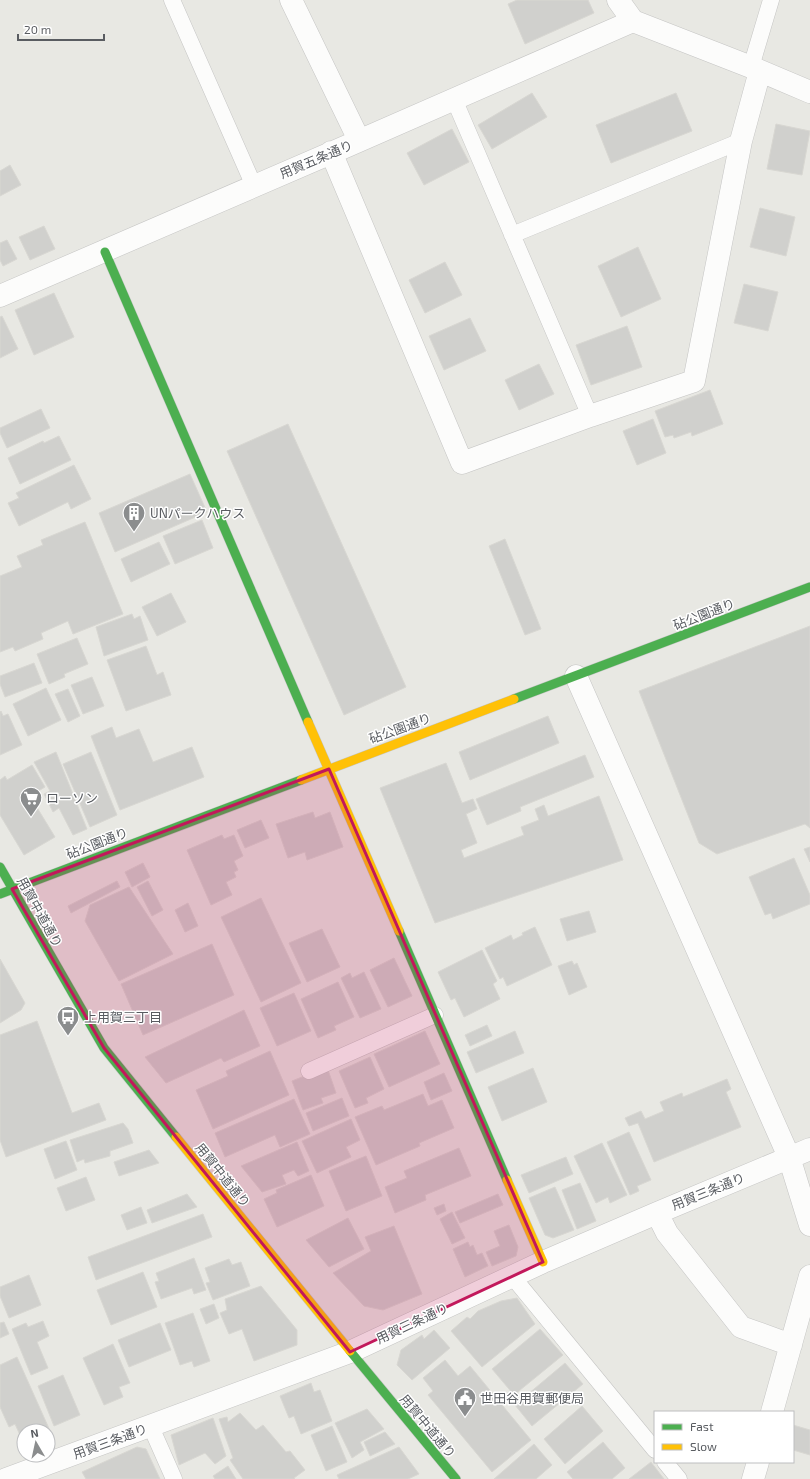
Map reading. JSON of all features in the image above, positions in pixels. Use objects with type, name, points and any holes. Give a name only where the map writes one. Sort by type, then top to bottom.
[{"type":"street","points":[[290,0],[359,140]]},
{"type":"street","points":[[618,0],[633,21],[810,92]]},
{"type":"street","name":"用賀五条通り","points":[[0,295],[105,252],[330,152],[633,21]]},
{"type":"street","points":[[330,152],[462,463],[590,416],[694,381],[755,69]]},
{"type":"street","points":[[105,252],[435,1016],[543,1262]]},
{"type":"street","name":"砧公園通り","points":[[0,894],[810,588]]},
{"type":"street","points":[[576,676],[789,1157],[810,1225]]},
{"type":"street","name":"用賀中道通り","points":[[0,867],[104,1048],[350,1352],[456,1479]]},
{"type":"street","name":"用賀三条通り","points":[[6,1479],[151,1427],[350,1352],[543,1262],[810,1148]]},
{"type":"street","points":[[657,1213],[667,1233],[741,1327],[790,1345]]},
{"type":"street","points":[[772,1411],[810,1276]]},
{"type":"street","points":[[753,1479],[758,1463]]},
{"type":"lane","points":[[172,0],[254,186]]},
{"type":"lane","points":[[755,69],[771,0]]},
{"type":"lane","points":[[454,99],[590,416]]},
{"type":"lane","points":[[512,235],[741,141]]},
{"type":"lane","points":[[309,1071],[435,1016]]},
{"type":"lane","points":[[512,1276],[654,1449]]},
{"type":"lane","points":[[151,1427],[174,1479]]},
{"type":"lane","points":[[666,1463],[679,1479]]},
{"type":"highlighted area","points":[[329,769],[543,1262],[350,1352],[104,1048],[12,889]]},
{"type":"building","points":[[517,0],[588,0],[594,13],[525,44],[508,4]]},
{"type":"building","points":[[532,93],[547,117],[492,149],[478,125]]},
{"type":"building","points":[[676,93],[692,131],[611,163],[596,125]]},
{"type":"building","points":[[776,124],[810,131],[802,175],[767,169]]},
{"type":"building","points":[[452,129],[469,162],[424,185],[407,153]]},
{"type":"building","points":[[10,165],[21,185],[0,196],[0,171]]},
{"type":"building","points":[[760,208],[795,217],[786,256],[750,247]]},
{"type":"building","points":[[44,226],[55,249],[30,260],[19,237]]},
{"type":"building","points":[[7,240],[17,259],[3,266],[0,260],[0,243]]},
{"type":"building","points":[[638,247],[661,299],[621,317],[598,266]]},
{"type":"building","points":[[445,262],[462,295],[425,313],[409,280]]},
{"type":"building","points":[[744,284],[778,292],[768,331],[734,323]]},
{"type":"building","points":[[54,293],[74,337],[34,355],[15,310]]},
{"type":"building","points":[[2,316],[18,349],[0,358],[0,317]]},
{"type":"building","points":[[470,318],[486,351],[444,370],[429,336]]},
{"type":"building","points":[[627,326],[642,367],[591,385],[576,345]]},
{"type":"building","points":[[539,364],[554,394],[519,410],[505,380]]},
{"type":"building","points":[[710,390],[723,424],[692,436],[691,432],[674,438],[673,435],[665,437],[655,411]]},
{"type":"building","points":[[41,409],[50,428],[7,448],[0,433],[0,428]]},
{"type":"building","points":[[653,419],[666,453],[637,465],[623,431]]},
{"type":"building","points":[[288,424],[406,687],[344,715],[227,451]]},
{"type":"building","points":[[59,436],[71,460],[20,484],[8,458],[43,441],[44,443]]},
{"type":"building","points":[[74,465],[91,499],[71,509],[68,502],[19,526],[8,503],[19,498],[16,493]]},
{"type":"building","name":"UNパークハウス","points":[[190,474],[207,512],[115,552],[99,513]]},
{"type":"building","points":[[202,520],[213,548],[175,564],[163,536]]},
{"type":"building","points":[[85,522],[123,614],[73,634],[68,621],[41,633],[43,639],[15,651],[13,647],[0,652],[0,576],[22,567],[17,556],[43,545],[41,540]]},
{"type":"building","points":[[505,539],[541,629],[525,635],[489,546]]},
{"type":"building","points":[[159,542],[170,564],[131,582],[121,559]]},
{"type":"building","points":[[171,593],[186,622],[157,636],[142,607]]},
{"type":"building","points":[[132,614],[134,619],[140,616],[148,640],[104,656],[96,627]]},
{"type":"building","points":[[810,626],[810,828],[805,824],[717,854],[699,843],[639,691]]},
{"type":"building","points":[[77,638],[88,664],[64,674],[65,677],[49,684],[37,654]]},
{"type":"building","points":[[146,646],[157,675],[163,672],[171,695],[126,711],[107,660]]},
{"type":"building","points":[[34,663],[42,683],[5,697],[0,684],[0,676]]},
{"type":"building","points":[[92,677],[104,706],[83,714],[71,685]]},
{"type":"building","points":[[46,688],[61,720],[28,736],[13,704]]},
{"type":"building","points":[[68,689],[80,716],[68,722],[55,694]]},
{"type":"building","points":[[1,711],[3,716],[8,714],[22,745],[0,755],[0,712]]},
{"type":"building","points":[[548,716],[559,743],[470,780],[459,752]]},
{"type":"building","points":[[112,727],[116,738],[139,729],[153,762],[192,747],[204,777],[120,810],[91,736]]},
{"type":"building","points":[[56,752],[87,829],[73,835],[59,808],[53,812],[44,794],[50,791],[34,762]]},
{"type":"building","points":[[91,752],[117,815],[90,827],[63,764]]},
{"type":"building","points":[[585,755],[594,777],[520,807],[521,811],[487,825],[476,799]]},
{"type":"building","points":[[446,763],[462,803],[473,799],[477,809],[466,814],[477,843],[461,850],[464,858],[524,835],[521,827],[539,820],[535,809],[544,805],[548,816],[599,796],[623,860],[435,923],[380,788]]},
{"type":"building","points":[[32,765],[45,787],[30,796],[55,837],[24,855],[0,815],[0,780],[5,776],[7,780]]},
{"type":"building","points":[[313,812],[315,818],[330,812],[343,847],[307,860],[305,852],[288,858],[276,824]]},
{"type":"building","points":[[261,820],[269,838],[245,848],[237,830]]},
{"type":"building","points":[[222,835],[224,839],[234,835],[243,856],[234,861],[238,870],[234,872],[236,877],[226,882],[232,895],[211,905],[187,850]]},
{"type":"building","points":[[810,847],[810,862],[804,849]]},
{"type":"building","points":[[794,858],[810,895],[810,904],[773,919],[771,913],[765,915],[749,877]]},
{"type":"building","points":[[143,863],[150,877],[132,887],[125,872]]},
{"type":"building","points":[[117,881],[120,887],[71,913],[68,906]]},
{"type":"building","points":[[148,881],[163,910],[152,916],[137,887]]},
{"type":"building","points":[[129,887],[173,954],[119,981],[85,921],[90,905]]},
{"type":"building","points":[[261,898],[301,983],[261,1002],[221,917]]},
{"type":"building","points":[[188,903],[198,926],[185,932],[175,910]]},
{"type":"building","points":[[589,911],[596,932],[567,941],[560,919]]},
{"type":"building","points":[[535,927],[552,965],[507,986],[503,977],[500,979],[485,948],[511,935],[513,940],[523,935],[522,933]]},
{"type":"building","points":[[322,929],[340,967],[307,982],[289,943]]},
{"type":"building","points":[[212,944],[234,995],[143,1035],[121,984]]},
{"type":"building","points":[[482,950],[497,981],[493,984],[500,999],[464,1017],[455,998],[451,1000],[438,972]]},
{"type":"building","points":[[394,958],[412,996],[388,1007],[370,970]]},
{"type":"building","points":[[0,959],[25,1003],[21,1010],[0,1023]]},
{"type":"building","points":[[572,961],[574,965],[577,963],[587,987],[569,995],[558,966]]},
{"type":"building","points":[[364,972],[381,1009],[360,1018],[341,978],[350,973],[352,978]]},
{"type":"building","points":[[338,982],[354,1017],[334,1026],[336,1030],[318,1038],[301,999]]},
{"type":"building","points":[[294,993],[311,1031],[277,1046],[260,1008]]},
{"type":"building","points":[[244,1010],[260,1046],[224,1062],[221,1058],[166,1083],[145,1057]]},
{"type":"building","points":[[37,1021],[72,1113],[99,1103],[106,1120],[6,1157],[0,1140],[0,1035]]},
{"type":"building","points":[[487,1025],[492,1036],[470,1046],[465,1035]]},
{"type":"building","points":[[425,1031],[440,1064],[389,1087],[374,1054]]},
{"type":"building","points":[[515,1031],[524,1053],[476,1073],[467,1052]]},
{"type":"building","points":[[270,1051],[289,1095],[213,1129],[196,1090],[228,1076],[226,1071]]},
{"type":"building","points":[[370,1057],[384,1089],[366,1098],[368,1103],[355,1108],[339,1071]]},
{"type":"building","points":[[327,1067],[336,1093],[321,1098],[323,1103],[303,1110],[292,1081]]},
{"type":"building","points":[[533,1068],[547,1102],[502,1121],[488,1087]]},
{"type":"building","points":[[444,1073],[452,1091],[431,1100],[424,1082]]},
{"type":"building","points":[[727,1079],[731,1089],[726,1092],[741,1127],[654,1162],[638,1123],[629,1126],[625,1118],[641,1111],[645,1119],[664,1111],[660,1102],[682,1093],[683,1097]]},
{"type":"building","points":[[423,1094],[428,1106],[442,1100],[454,1128],[419,1143],[420,1146],[376,1165],[355,1117],[382,1106],[384,1110]]},
{"type":"building","points":[[342,1098],[349,1116],[313,1131],[306,1113]]},
{"type":"building","points":[[294,1099],[310,1134],[280,1147],[275,1135],[225,1157],[215,1133]]},
{"type":"building","points":[[351,1119],[360,1140],[346,1147],[351,1157],[317,1173],[302,1141]]},
{"type":"building","points":[[123,1123],[128,1129],[133,1143],[110,1151],[110,1156],[85,1163],[84,1159],[77,1162],[70,1140]]},
{"type":"building","points":[[629,1132],[651,1180],[637,1186],[639,1191],[630,1195],[607,1142]]},
{"type":"building","points":[[66,1141],[77,1170],[55,1179],[44,1149]]},
{"type":"building","points":[[297,1142],[309,1171],[298,1176],[294,1170],[282,1175],[286,1184],[262,1192],[241,1166]]},
{"type":"building","points":[[602,1143],[627,1195],[610,1203],[608,1197],[596,1203],[574,1156]]},
{"type":"building","points":[[459,1148],[471,1176],[425,1195],[426,1200],[395,1213],[385,1187],[407,1178],[404,1171]]},
{"type":"building","points":[[149,1150],[159,1163],[119,1176],[114,1162]]},
{"type":"building","points":[[366,1156],[382,1196],[346,1211],[329,1171]]},
{"type":"building","points":[[566,1157],[573,1174],[529,1193],[521,1175]]},
{"type":"building","points":[[311,1175],[324,1206],[277,1227],[264,1199],[277,1193],[276,1190]]},
{"type":"building","points":[[86,1177],[95,1200],[66,1211],[57,1188]]},
{"type":"building","points":[[580,1183],[596,1221],[577,1229],[562,1190]]},
{"type":"building","points":[[555,1187],[574,1230],[553,1238],[545,1235],[529,1198]]},
{"type":"building","points":[[187,1194],[197,1207],[152,1223],[147,1210]]},
{"type":"building","points":[[498,1194],[503,1205],[460,1223],[455,1212]]},
{"type":"building","points":[[444,1204],[446,1211],[437,1215],[434,1208]]},
{"type":"building","points":[[141,1207],[147,1223],[127,1230],[121,1215]]},
{"type":"building","points":[[452,1212],[465,1238],[452,1244],[440,1219]]},
{"type":"building","points":[[203,1214],[212,1237],[96,1280],[88,1257]]},
{"type":"building","points":[[348,1218],[364,1249],[329,1267],[306,1240]]},
{"type":"building","points":[[509,1225],[518,1247],[516,1256],[492,1266],[486,1252],[500,1246],[494,1231]]},
{"type":"building","points":[[394,1226],[422,1294],[383,1310],[364,1306],[333,1273],[371,1251],[365,1237]]},
{"type":"building","points":[[468,1242],[470,1247],[473,1245],[477,1255],[482,1253],[488,1266],[465,1277],[453,1249]]},
{"type":"building","points":[[194,1258],[206,1290],[194,1294],[192,1288],[161,1299],[155,1282],[159,1281],[156,1273]]},
{"type":"building","points":[[229,1259],[232,1265],[241,1262],[250,1286],[213,1300],[206,1283],[210,1282],[205,1268]]},
{"type":"building","points":[[143,1272],[157,1307],[111,1325],[97,1290]]},
{"type":"building","points":[[29,1275],[41,1305],[9,1318],[0,1296],[0,1287]]},
{"type":"building","points":[[261,1286],[297,1330],[297,1345],[254,1361],[242,1329],[229,1334],[220,1313],[227,1310],[225,1299]]},
{"type":"building","points":[[517,1298],[535,1324],[482,1367],[451,1331],[467,1317],[470,1319],[478,1311],[501,1301]]},
{"type":"building","points":[[214,1304],[219,1318],[206,1324],[200,1309]]},
{"type":"building","points":[[193,1313],[210,1361],[194,1367],[192,1361],[180,1365],[165,1323]]},
{"type":"building","points":[[43,1321],[49,1336],[37,1342],[48,1368],[31,1375],[12,1329],[26,1323],[28,1327]]},
{"type":"building","points":[[4,1322],[9,1334],[0,1338],[0,1323]]},
{"type":"building","points":[[160,1323],[171,1350],[129,1367],[118,1340]]},
{"type":"building","points":[[540,1329],[563,1355],[514,1395],[492,1369]]},
{"type":"building","points":[[434,1330],[450,1348],[412,1380],[397,1365],[401,1350],[422,1335],[424,1339]]},
{"type":"building","points":[[113,1344],[130,1383],[119,1387],[123,1397],[104,1405],[83,1358]]},
{"type":"building","points":[[17,1357],[47,1423],[16,1423],[16,1426],[15,1424],[9,1427],[0,1407],[0,1365]]},
{"type":"building","points":[[445,1360],[458,1376],[470,1366],[531,1440],[492,1472],[428,1395],[433,1391],[423,1378]]},
{"type":"building","points":[[565,1363],[583,1384],[532,1426],[515,1405]]},
{"type":"building","points":[[63,1375],[80,1415],[56,1425],[56,1423],[53,1423],[38,1386]]},
{"type":"building","points":[[311,1383],[314,1392],[320,1390],[332,1421],[301,1434],[294,1416],[289,1418],[280,1396]]},
{"type":"building","points":[[582,1406],[603,1431],[565,1464],[544,1439]]},
{"type":"building","points":[[367,1409],[384,1429],[360,1442],[364,1450],[352,1458],[335,1423]]},
{"type":"building","points":[[240,1413],[256,1430],[263,1425],[286,1452],[290,1451],[305,1470],[294,1478],[295,1479],[243,1479],[230,1460],[233,1458],[219,1419],[227,1417],[228,1422]]},
{"type":"building","points":[[213,1418],[226,1456],[215,1464],[205,1453],[179,1465],[171,1435]]},
{"type":"building","points":[[794,1425],[810,1430],[810,1455],[794,1450]]},
{"type":"building","points":[[332,1426],[347,1462],[326,1471],[311,1435]]},
{"type":"building","points":[[385,1432],[395,1444],[370,1456],[364,1442]]},
{"type":"building","points":[[603,1442],[625,1468],[612,1479],[573,1479],[567,1472]]},
{"type":"building","points":[[534,1444],[552,1465],[536,1479],[494,1479]]},
{"type":"building","points":[[137,1447],[146,1449],[160,1479],[86,1479],[82,1472]]},
{"type":"building","points":[[399,1447],[419,1474],[408,1479],[339,1479],[337,1475]]},
{"type":"building","points":[[651,1462],[664,1479],[629,1479]]},
{"type":"building","points":[[228,1466],[236,1479],[215,1479],[213,1476]]},
{"type":"traffic: fast","points":[[105,252],[308,722]]},
{"type":"traffic: fast","points":[[514,699],[810,587]]},
{"type":"traffic: fast","points":[[0,894],[301,780]]},
{"type":"traffic: fast","points":[[0,867],[104,1048],[176,1137]]},
{"type":"traffic: fast","points":[[399,931],[507,1180]]},
{"type":"traffic: fast","points":[[350,1351],[456,1479]]},
{"type":"traffic: slow","points":[[301,780],[514,699]]},
{"type":"traffic: slow","points":[[308,722],[399,931]]},
{"type":"traffic: slow","points":[[176,1137],[350,1351]]},
{"type":"traffic: slow","points":[[507,1180],[543,1262]]},
{"type":"place","name":"UNパークハウス","points":[[134,532]]},
{"type":"place","name":"ローソン","points":[[31,818]]},
{"type":"place","name":"上用賀三丁目","points":[[68,1036]]},
{"type":"place","name":"世田谷用賀郵便局","points":[[465,1418]]}]
